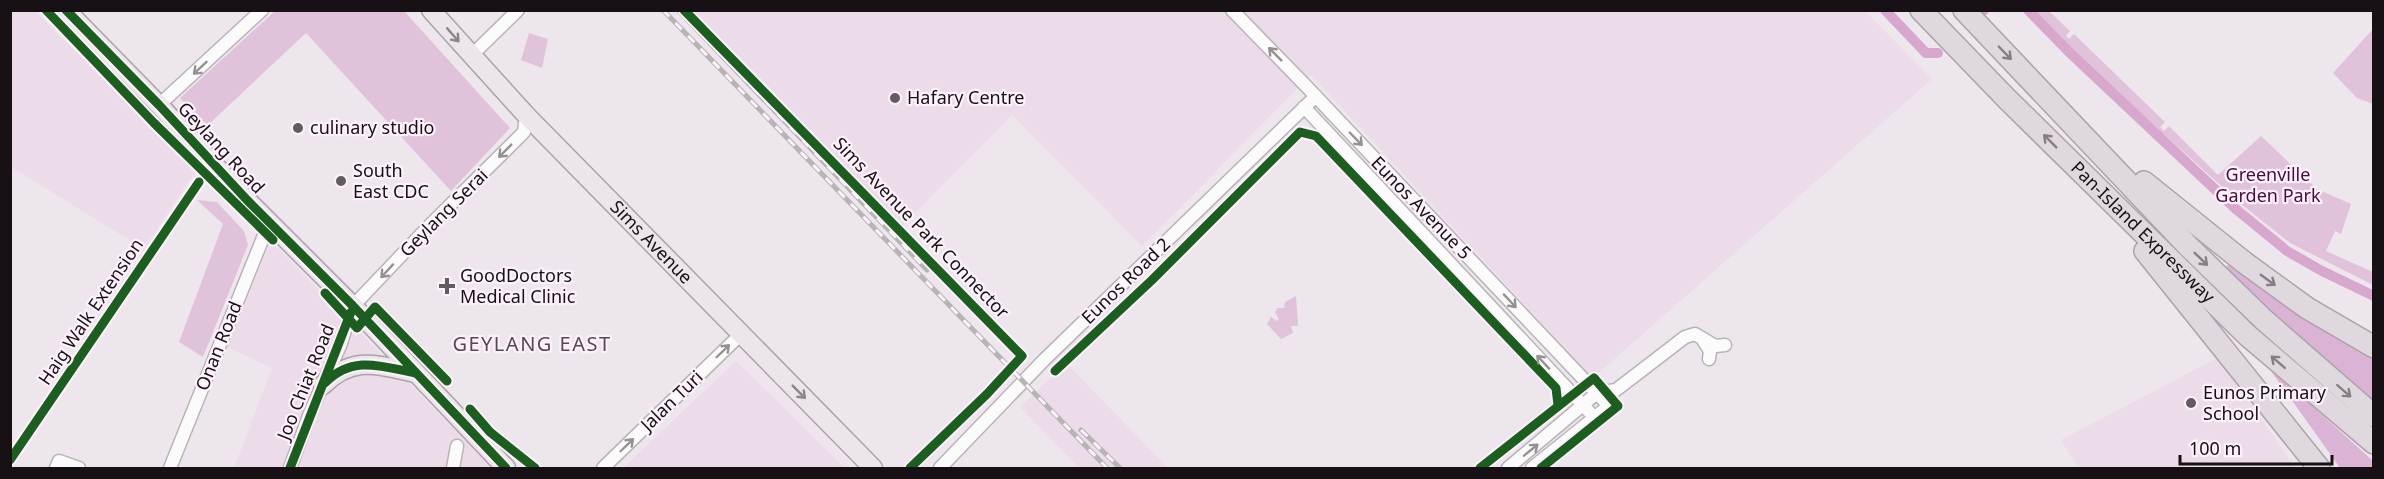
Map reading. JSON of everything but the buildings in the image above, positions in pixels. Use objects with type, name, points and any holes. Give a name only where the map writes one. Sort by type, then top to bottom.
[{"type":"highway","name":"Pan-Island Expressway","points":[[1921,10],[2247,335],[2372,442]]},
{"type":"highway","name":"Pan-Island Expressway","points":[[1964,10],[2188,246],[2254,310],[2373,416]]},
{"type":"highway","points":[[2107,160],[2143,182],[2245,263],[2307,308],[2373,347]]},
{"type":"highway","points":[[2092,182],[2319,468]]},
{"type":"main road","name":"Geylang Road","points":[[66,10],[269,223],[353,306],[506,468]]},
{"type":"main road","name":"Sims Avenue","points":[[431,10],[526,115],[873,468]]},
{"type":"main road","points":[[323,386],[334,374],[355,365],[379,366],[415,373]]},
{"type":"street","points":[[159,105],[262,10]]},
{"type":"street","points":[[471,56],[518,10]]},
{"type":"street","name":"Eunos Avenue 5","points":[[1232,10],[1609,406]]},
{"type":"street","name":"Eunos Road 2","points":[[940,468],[1044,360],[1316,96]]},
{"type":"street","name":"Eunos Avenue 5","points":[[1304,107],[1595,418]]},
{"type":"street","name":"Geylang Serai","points":[[353,306],[432,223],[524,132],[526,115]]},
{"type":"street","name":"Onan Road","points":[[170,468],[269,223]]},
{"type":"street","name":"Joo Chiat Road","points":[[290,468],[353,306]]},
{"type":"street","points":[[1513,467],[1597,393],[1616,390],[1685,337],[1693,333],[1715,346],[1725,345]]},
{"type":"street","name":"Jalan Turi","points":[[603,468],[741,334]]},
{"type":"street","points":[[1701,337],[1710,351],[1709,359]]},
{"type":"street","points":[[1532,468],[1609,406],[1616,390]]},
{"type":"street","points":[[453,468],[457,446]]},
{"type":"street","points":[[56,468],[59,461],[79,468]]},
{"type":"shaded area","points":[[10,11],[35,11],[196,171],[144,249],[11,167]]},
{"type":"shaded area","points":[[684,11],[1865,11],[1932,79],[1593,378],[1311,75],[1142,246],[1012,115],[898,230]]},
{"type":"shaded area","points":[[271,241],[492,468],[234,468],[272,368],[227,347]]},
{"type":"shaded area","points":[[2230,263],[2373,357],[2373,403],[2299,339],[2225,268]]},
{"type":"shaded area","name":"Eunos Primary School","points":[[2219,357],[2295,468],[2078,468],[2061,440]]},
{"type":"shaded area","points":[[736,361],[845,468],[623,468]]},
{"type":"shaded area","points":[[1066,363],[1168,468],[1079,468],[1020,407]]},
{"type":"shaded area","points":[[2266,364],[2373,461],[2373,468],[2340,468]]},
{"type":"green space","points":[[276,10],[404,11],[510,128],[451,191],[306,33],[207,126],[180,98]]},
{"type":"green space","name":"Greenville Garden Park","points":[[2034,11],[2049,11],[2070,31],[2066,36],[2069,39],[2074,34],[2165,122],[2160,127],[2164,131],[2169,126],[2218,175],[2261,136],[2317,189],[2351,204],[2341,234],[2335,231],[2326,251],[2373,272],[2373,285],[2290,243],[2241,204],[2079,57]]},
{"type":"green space","points":[[2373,29],[2373,104],[2357,98],[2333,73]]},
{"type":"green space","points":[[529,33],[548,39],[542,68],[521,60]]},
{"type":"green space","points":[[197,200],[217,202],[244,231],[248,245],[203,357],[179,342],[223,224]]},
{"type":"green space","points":[[1296,296],[1298,326],[1291,326],[1293,333],[1281,339],[1267,324],[1271,317],[1277,321],[1279,319],[1275,313],[1277,308],[1284,308],[1285,302]]},
{"type":"waterway","points":[[1885,10],[1926,53],[1938,53]]},
{"type":"waterway","points":[[2028,10],[2069,52],[2237,210],[2287,251],[2374,296]]},
{"type":"railway","points":[[663,10],[1107,468]]},
{"type":"railway","points":[[678,10],[927,270]]},
{"type":"railway","points":[[1081,430],[1120,468]]},
{"type":"cycle path","points":[[46,10],[154,123],[273,240]]},
{"type":"cycle path","points":[[66,10],[159,105],[247,200],[353,306],[506,468]]},
{"type":"cycle path","name":"Sims Avenue Park Connector","points":[[684,10],[1022,356],[987,394],[910,468]]},
{"type":"cycle path","points":[[1055,371],[1152,280],[1300,132],[1316,136],[1556,388],[1558,405]]},
{"type":"cycle path","name":"Haig Walk Extension","points":[[10,460],[199,182]]},
{"type":"cycle path","points":[[325,293],[357,328],[375,307],[447,381]]},
{"type":"cycle path","points":[[290,468],[351,312]]},
{"type":"cycle path","points":[[325,383],[335,374],[356,366],[379,366],[415,373]]},
{"type":"cycle path","points":[[1480,468],[1594,378],[1618,406],[1541,468]]},
{"type":"cycle path","points":[[470,409],[490,432],[535,468]]},
{"type":"place","name":"Hafary Centre","points":[[895,98]]},
{"type":"place","name":"culinary studio","points":[[298,128]]},
{"type":"place","name":"South East CDC","points":[[341,181]]},
{"type":"place","name":"GoodDoctors Medical Clinic","points":[[447,286]]},
{"type":"place","name":"Eunos Primary School","points":[[2191,403]]},
{"type":"district","name":"GEYLANG EAST","points":[[532,344]]}]
